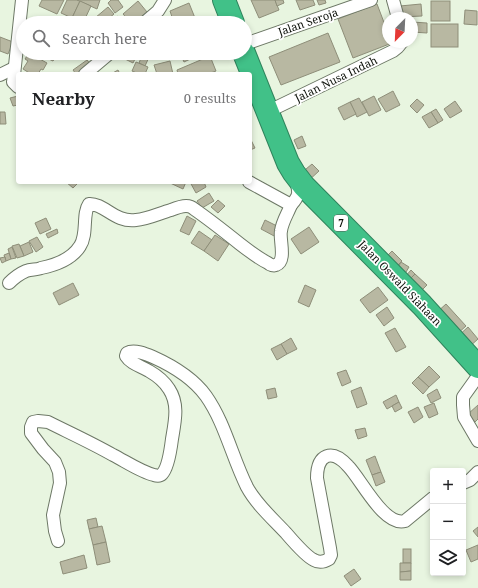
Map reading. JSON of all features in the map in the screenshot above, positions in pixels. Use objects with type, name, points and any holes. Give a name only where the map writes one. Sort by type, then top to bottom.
[{"type":"highway","points":[[224,0],[230,16]]},
{"type":"highway","name":"Jalan Oswald Siahaan","points":[[247,60],[251,72]]},
{"type":"highway","name":"Jalan Oswald Siahaan","points":[[252,74],[288,163],[294,174],[304,186],[422,305],[478,368]]},
{"type":"street","points":[[20,16],[22,0]]},
{"type":"street","points":[[152,16],[158,11],[165,0]]},
{"type":"street","name":"Jalan Seroja","points":[[252,42],[371,0]]},
{"type":"street","points":[[393,0],[396,12]]},
{"type":"street","name":"Jalan Nusa Indah","points":[[267,112],[397,48]]},
{"type":"street","points":[[16,51],[13,82],[16,85]]},
{"type":"street","points":[[88,72],[102,60]]},
{"type":"street","points":[[0,75],[14,68]]},
{"type":"street","points":[[9,283],[27,271],[41,269],[59,263],[71,256],[81,245],[84,236],[86,209],[89,204],[95,205],[124,220],[136,220],[180,207],[192,207],[254,255],[269,264],[277,264],[280,262],[282,257],[280,232],[291,205],[296,199],[299,191],[294,174]]},
{"type":"street","points":[[252,184],[291,205]]},
{"type":"street","points":[[58,541],[55,531],[54,515],[60,483],[58,472],[55,462],[43,449],[31,432],[30,427],[33,422],[48,422],[113,454],[145,472],[159,476],[165,469],[169,458],[176,415],[176,404],[169,389],[162,381],[149,371],[128,359],[126,356],[130,351],[149,356],[174,367],[195,383],[205,394],[214,408],[248,487],[257,500],[298,546],[313,560],[319,562],[325,561],[329,559],[331,555],[317,471],[322,459],[327,456],[332,455],[337,457],[349,466],[363,488],[383,512],[391,519],[401,523],[406,521],[430,501]]},
{"type":"street","points":[[478,376],[463,397],[464,417],[478,441]]},
{"type":"street","points":[[466,482],[478,472]]},
{"type":"building","points":[[42,0],[64,0],[57,14],[39,6]]},
{"type":"building","points":[[67,0],[80,1],[73,16],[68,16],[61,13]]},
{"type":"building","points":[[77,0],[100,0],[97,9]]},
{"type":"building","points":[[111,0],[118,0],[123,7],[115,13],[108,3]]},
{"type":"building","points":[[251,0],[275,0],[279,10],[259,18]]},
{"type":"building","points":[[275,0],[283,0],[284,3],[277,6]]},
{"type":"building","points":[[296,0],[313,0],[315,5],[300,10]]},
{"type":"building","points":[[317,0],[325,0],[326,3],[319,5]]},
{"type":"building","points":[[80,1],[91,6],[86,16],[73,16]]},
{"type":"building","points":[[138,1],[147,12],[142,16],[125,16],[123,14]]},
{"type":"building","points":[[431,1],[450,1],[450,21],[431,21]]},
{"type":"building","points":[[189,3],[194,16],[172,16],[170,11]]},
{"type":"building","points":[[377,4],[382,17],[382,47],[353,58],[338,19]]},
{"type":"building","points":[[421,4],[422,16],[418,16],[418,12],[401,12],[400,6]]},
{"type":"building","points":[[108,7],[114,14],[112,16],[97,16]]},
{"type":"building","points":[[465,10],[477,11],[477,25],[464,24]]},
{"type":"building","points":[[418,22],[427,23],[427,33],[418,32]]},
{"type":"building","points":[[431,24],[458,24],[458,47],[431,47]]},
{"type":"building","points":[[328,33],[340,62],[281,85],[269,57]]},
{"type":"building","points":[[0,37],[13,42],[8,54],[0,51]]},
{"type":"building","points":[[26,60],[42,60],[47,63],[43,70],[41,69],[39,72],[28,72],[23,69],[28,61]]},
{"type":"building","points":[[87,60],[93,67],[86,72],[74,72],[73,70]]},
{"type":"building","points":[[127,60],[134,60],[133,63]]},
{"type":"building","points":[[140,60],[148,60],[145,66],[139,63]]},
{"type":"building","points":[[201,60],[212,60],[216,71],[178,72],[177,70]]},
{"type":"building","points":[[170,61],[173,72],[156,72],[154,65]]},
{"type":"building","points":[[136,62],[148,67],[146,72],[132,71]]},
{"type":"building","points":[[393,91],[400,105],[386,112],[378,99]]},
{"type":"building","points":[[16,96],[16,105],[13,106],[10,98]]},
{"type":"building","points":[[374,96],[381,110],[369,116],[362,102]]},
{"type":"building","points":[[359,98],[367,112],[357,117],[350,102]]},
{"type":"building","points":[[417,99],[424,105],[417,113],[410,106]]},
{"type":"building","points":[[455,101],[462,111],[450,118],[444,109]]},
{"type":"building","points":[[350,102],[356,114],[344,120],[338,108]]},
{"type":"building","points":[[436,109],[443,120],[438,123],[431,112]]},
{"type":"building","points":[[0,112],[5,112],[6,124],[0,124]]},
{"type":"building","points":[[431,112],[438,123],[429,128],[422,117]]},
{"type":"building","points":[[302,136],[306,146],[298,149],[294,140]]},
{"type":"building","points":[[252,142],[255,148],[252,149]]},
{"type":"building","points":[[312,164],[319,171],[307,182],[300,174]]},
{"type":"building","points":[[68,184],[77,184],[73,188]]},
{"type":"building","points":[[172,184],[185,184],[183,189]]},
{"type":"building","points":[[191,184],[205,184],[206,187],[196,193]]},
{"type":"building","points":[[209,193],[214,201],[202,208],[197,201]]},
{"type":"building","points":[[218,200],[225,206],[218,213],[211,207]]},
{"type":"building","points":[[187,216],[196,221],[189,235],[180,231]]},
{"type":"building","points":[[46,218],[51,229],[40,234],[35,223]]},
{"type":"building","points":[[265,220],[281,228],[276,237],[261,229]]},
{"type":"building","points":[[309,227],[319,242],[301,254],[291,239]]},
{"type":"building","points":[[57,229],[58,233],[48,238],[46,234]]},
{"type":"building","points":[[199,231],[212,240],[204,251],[191,243]]},
{"type":"building","points":[[215,235],[229,244],[218,261],[204,251]]},
{"type":"building","points":[[37,237],[43,247],[36,252],[29,241]]},
{"type":"building","points":[[29,242],[33,252],[24,256],[20,246]]},
{"type":"building","points":[[19,244],[24,256],[17,258],[12,246]]},
{"type":"building","points":[[12,247],[16,258],[11,259],[8,249]]},
{"type":"building","points":[[392,251],[402,261],[398,265],[388,255]]},
{"type":"building","points":[[9,253],[11,259],[6,261],[4,255]]},
{"type":"building","points":[[5,257],[6,261],[2,263],[0,258]]},
{"type":"building","points":[[401,262],[409,267],[403,277],[395,273]]},
{"type":"building","points":[[411,270],[415,274],[407,282],[404,278]]},
{"type":"building","points":[[415,274],[427,285],[419,293],[407,282]]},
{"type":"building","points":[[73,283],[79,295],[59,305],[53,293]]},
{"type":"building","points":[[305,285],[316,290],[309,307],[298,302]]},
{"type":"building","points":[[378,287],[388,300],[370,313],[360,300]]},
{"type":"building","points":[[446,304],[466,326],[456,335],[436,313]]},
{"type":"building","points":[[387,307],[394,318],[384,326],[376,315]]},
{"type":"building","points":[[468,327],[478,339],[468,348],[457,337]]},
{"type":"building","points":[[395,328],[406,347],[396,352],[385,333]]},
{"type":"building","points":[[291,338],[297,349],[287,354],[281,344]]},
{"type":"building","points":[[281,344],[287,354],[277,360],[271,349]]},
{"type":"building","points":[[429,366],[440,377],[429,387],[418,377]]},
{"type":"building","points":[[346,370],[351,382],[342,386],[337,373]]},
{"type":"building","points":[[418,377],[429,387],[423,394],[412,383]]},
{"type":"building","points":[[361,387],[367,404],[357,408],[351,391]]},
{"type":"building","points":[[275,388],[277,397],[268,399],[266,390]]},
{"type":"building","points":[[437,389],[441,398],[431,403],[427,395]]},
{"type":"building","points":[[396,395],[399,402],[387,409],[383,402]]},
{"type":"building","points":[[399,402],[402,408],[395,412],[392,406]]},
{"type":"building","points":[[434,403],[438,414],[429,418],[424,407]]},
{"type":"building","points":[[478,405],[478,419],[475,422],[468,414]]},
{"type":"building","points":[[418,407],[423,417],[414,423],[408,412]]},
{"type":"building","points":[[365,428],[367,436],[358,439],[355,430]]},
{"type":"building","points":[[375,456],[381,472],[372,475],[366,460]]},
{"type":"building","points":[[381,472],[385,482],[376,486],[372,475]]},
{"type":"building","points":[[96,518],[98,527],[89,529],[87,520]]},
{"type":"building","points":[[102,526],[106,542],[93,545],[89,529]]},
{"type":"building","points":[[478,527],[478,537],[473,531]]},
{"type":"building","points":[[106,542],[110,562],[97,565],[93,545]]},
{"type":"building","points":[[478,545],[478,559],[471,562],[466,550]]},
{"type":"building","points":[[403,549],[411,549],[411,563],[403,563]]},
{"type":"building","points":[[84,555],[87,568],[63,574],[60,562]]},
{"type":"building","points":[[400,563],[411,563],[411,571],[400,572]]},
{"type":"building","points":[[354,569],[361,579],[351,586],[344,576]]},
{"type":"building","points":[[411,571],[411,580],[400,580],[400,572]]}]
